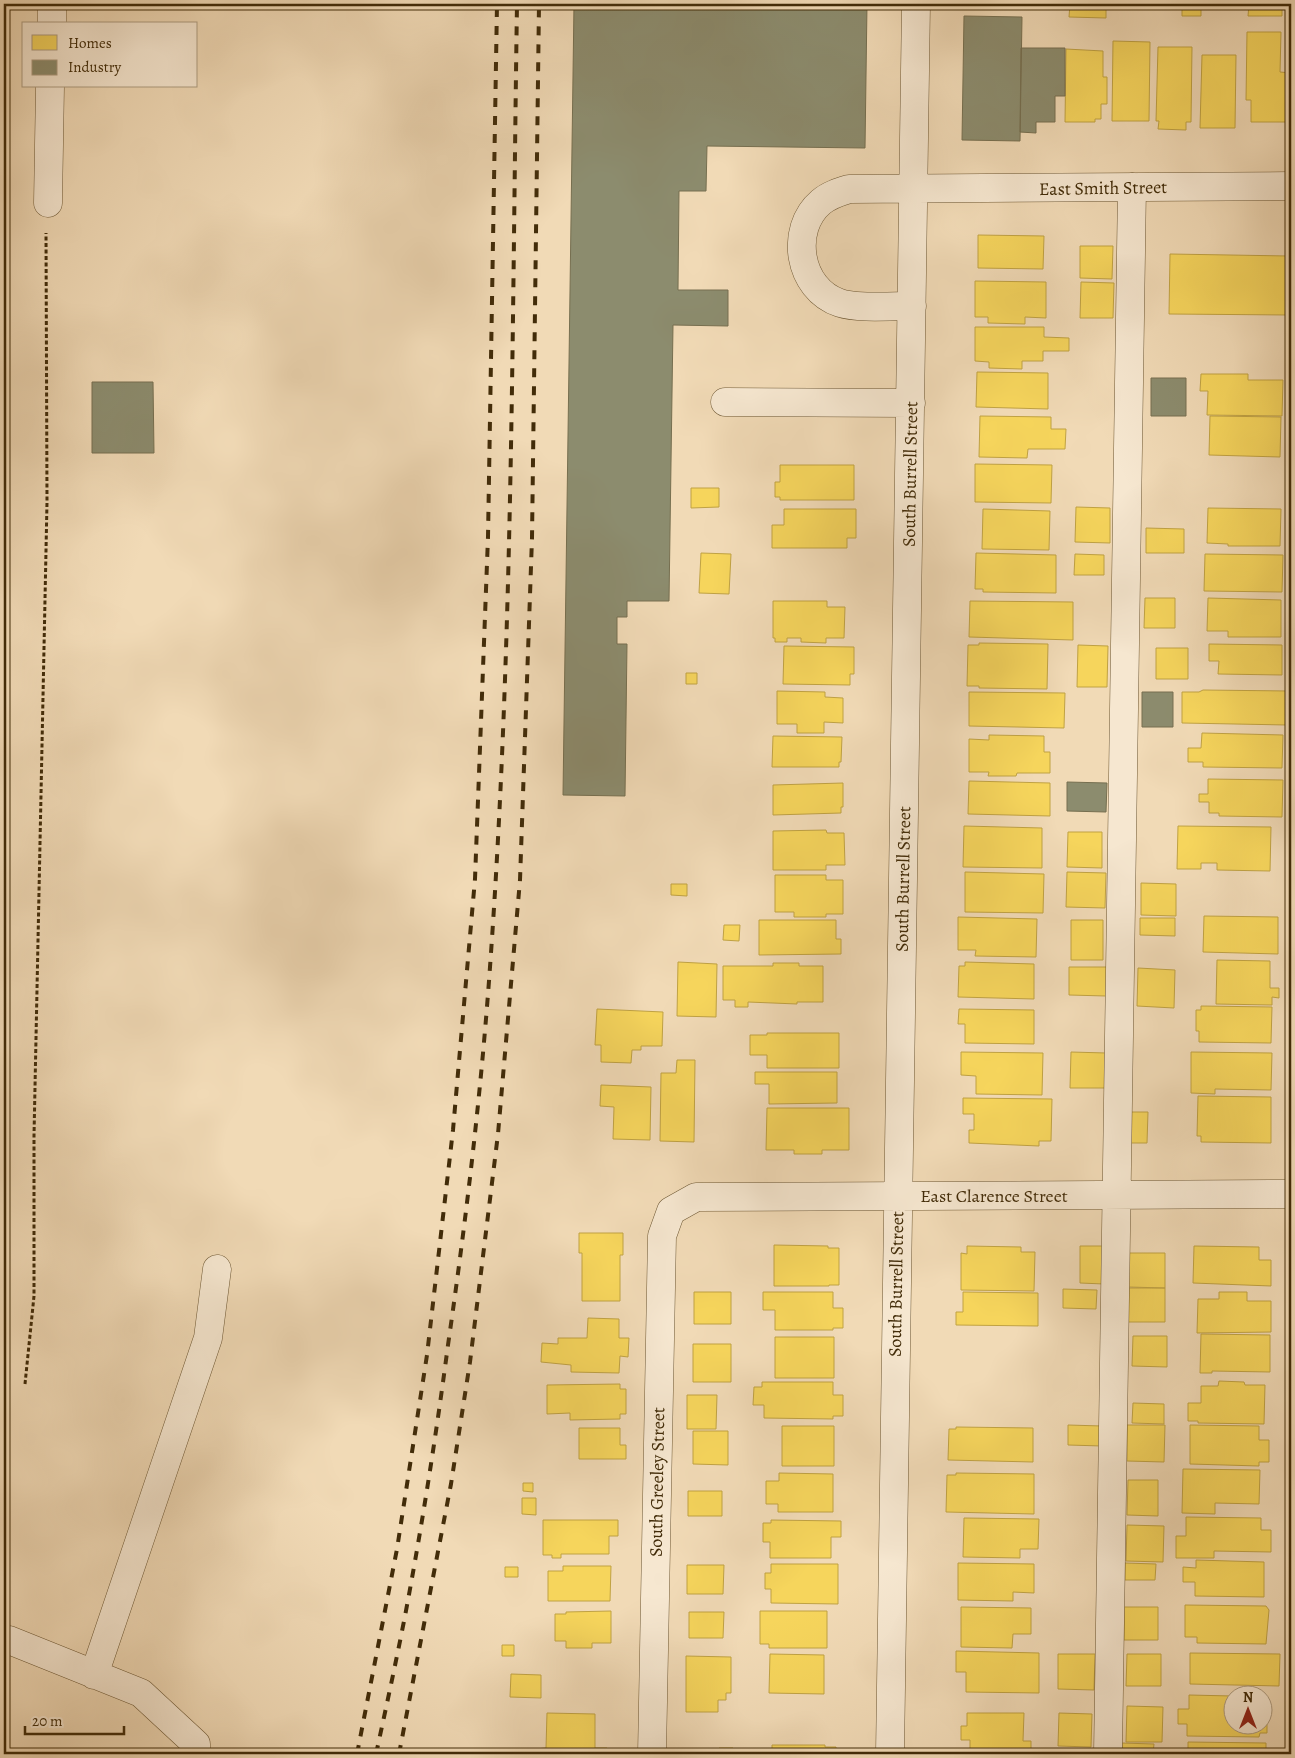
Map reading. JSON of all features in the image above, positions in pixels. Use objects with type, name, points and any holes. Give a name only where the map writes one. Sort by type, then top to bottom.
[{"type":"street","points":[[52,4],[52,22]]},
{"type":"street","name":"South Burrell Street","points":[[890,1754],[916,4]]},
{"type":"street","points":[[47,214],[50,88]]},
{"type":"street","name":"East Smith Street","points":[[914,190],[1291,186]]},
{"type":"street","points":[[1108,1754],[1132,187]]},
{"type":"street","points":[[912,306],[839,303],[824,294],[813,282],[805,268],[801,255],[805,225],[812,212],[821,202],[835,193],[849,189],[914,190]]},
{"type":"street","points":[[725,402],[911,403]]},
{"type":"street","name":"East Clarence Street","points":[[671,1211],[696,1197],[1291,1194]]},
{"type":"street","name":"South Greeley Street","points":[[652,1754],[662,1236],[671,1211]]},
{"type":"street","points":[[94,1675],[208,1338],[217,1269]]},
{"type":"street","points":[[4,1640],[140,1693],[196,1744],[196,1754]]},
{"type":"path","points":[[25,1384],[34,1296],[35,1116],[47,502],[47,214]]},
{"type":"building: Homes","points":[[1070,4],[1106,4],[1106,18],[1069,17]]},
{"type":"building: Homes","points":[[1182,4],[1201,4],[1201,16],[1182,16]]},
{"type":"building: Homes","points":[[1249,4],[1282,4],[1282,16],[1248,16]]},
{"type":"building: Homes","points":[[1247,32],[1281,32],[1280,72],[1291,73],[1291,100],[1288,100],[1288,122],[1251,122],[1251,100],[1246,100]]},
{"type":"building: Homes","points":[[1113,41],[1150,42],[1149,121],[1112,121]]},
{"type":"building: Homes","points":[[1158,47],[1192,47],[1191,122],[1186,122],[1186,130],[1158,129],[1159,121],[1156,121]]},
{"type":"building: Homes","points":[[1066,49],[1103,51],[1103,77],[1107,77],[1107,104],[1101,104],[1101,119],[1095,119],[1095,122],[1065,122]]},
{"type":"building: Homes","points":[[1202,55],[1236,55],[1235,128],[1200,128]]},
{"type":"building: Homes","points":[[978,235],[1044,236],[1043,269],[978,268]]},
{"type":"building: Homes","points":[[1080,246],[1113,246],[1112,279],[1080,278]]},
{"type":"building: Homes","points":[[1170,254],[1288,256],[1288,315],[1169,314]]},
{"type":"building: Homes","points":[[975,281],[1046,282],[1046,318],[1025,317],[1025,324],[988,323],[988,317],[975,317]]},
{"type":"building: Homes","points":[[1081,282],[1114,283],[1113,318],[1080,318]]},
{"type":"building: Homes","points":[[975,327],[1044,327],[1044,337],[1069,338],[1069,351],[1043,351],[1043,361],[1022,361],[1022,369],[989,368],[989,362],[975,361]]},
{"type":"building: Homes","points":[[977,372],[1048,373],[1048,409],[976,407]]},
{"type":"building: Homes","points":[[1201,374],[1248,374],[1248,380],[1283,380],[1282,416],[1207,415],[1208,391],[1200,391]]},
{"type":"building: Homes","points":[[980,416],[1051,417],[1051,429],[1066,429],[1065,449],[1028,449],[1027,458],[979,457]]},
{"type":"building: Homes","points":[[1210,416],[1281,417],[1280,457],[1209,455]]},
{"type":"building: Homes","points":[[975,464],[1052,465],[1051,503],[975,502]]},
{"type":"building: Homes","points":[[780,465],[854,465],[854,500],[780,500],[780,497],[775,497],[775,482],[780,482]]},
{"type":"building: Homes","points":[[691,488],[719,488],[719,507],[691,508]]},
{"type":"building: Homes","points":[[1076,507],[1110,508],[1110,543],[1075,542]]},
{"type":"building: Homes","points":[[1208,508],[1281,509],[1280,546],[1228,546],[1228,544],[1207,543]]},
{"type":"building: Homes","points":[[784,509],[856,509],[856,538],[847,538],[847,548],[772,548],[772,525],[784,525]]},
{"type":"building: Homes","points":[[983,509],[1050,511],[1049,550],[982,549]]},
{"type":"building: Homes","points":[[1146,528],[1184,529],[1184,553],[1146,553]]},
{"type":"building: Homes","points":[[701,553],[731,554],[729,594],[699,593]]},
{"type":"building: Homes","points":[[976,553],[1056,555],[1056,593],[983,592],[983,589],[975,589]]},
{"type":"building: Homes","points":[[1075,554],[1104,555],[1104,575],[1074,575]]},
{"type":"building: Homes","points":[[1205,554],[1283,555],[1282,592],[1204,591]]},
{"type":"building: Homes","points":[[1145,598],[1175,598],[1175,628],[1144,628]]},
{"type":"building: Homes","points":[[1208,598],[1281,600],[1281,637],[1228,637],[1228,631],[1207,631]]},
{"type":"building: Homes","points":[[773,601],[827,601],[827,607],[845,607],[844,638],[826,638],[826,643],[801,642],[801,638],[787,638],[787,642],[775,642],[775,638],[773,638]]},
{"type":"building: Homes","points":[[970,601],[1073,602],[1073,640],[969,637]]},
{"type":"building: Homes","points":[[979,643],[1048,644],[1047,689],[979,688],[979,686],[967,686],[968,645],[979,645]]},
{"type":"building: Homes","points":[[1209,644],[1282,645],[1282,675],[1218,674],[1219,661],[1209,661]]},
{"type":"building: Homes","points":[[1078,645],[1108,646],[1107,687],[1077,687]]},
{"type":"building: Homes","points":[[784,646],[854,647],[854,674],[850,674],[850,685],[783,684]]},
{"type":"building: Homes","points":[[1156,648],[1188,648],[1188,679],[1156,679]]},
{"type":"building: Homes","points":[[686,673],[697,673],[697,684],[686,684]]},
{"type":"building: Homes","points":[[1203,690],[1288,691],[1287,725],[1182,723],[1182,692],[1199,692]]},
{"type":"building: Homes","points":[[777,691],[825,692],[825,697],[843,698],[843,723],[824,722],[824,733],[797,733],[797,724],[777,724]]},
{"type":"building: Homes","points":[[969,692],[1065,693],[1064,728],[969,726]]},
{"type":"building: Homes","points":[[1202,733],[1283,735],[1282,768],[1203,767],[1203,762],[1188,762],[1188,748],[1201,748]]},
{"type":"building: Homes","points":[[989,735],[1044,736],[1044,752],[1050,752],[1050,773],[1017,773],[1016,776],[988,776],[989,772],[969,772],[969,739],[989,740]]},
{"type":"building: Homes","points":[[773,736],[842,737],[839,767],[772,767]]},
{"type":"building: Homes","points":[[1208,779],[1283,780],[1282,817],[1219,816],[1219,813],[1209,813],[1209,802],[1199,802],[1199,794],[1208,794]]},
{"type":"building: Homes","points":[[969,781],[1050,783],[1050,816],[968,814]]},
{"type":"building: Homes","points":[[843,783],[843,807],[841,807],[841,813],[773,815],[773,785]]},
{"type":"building: Homes","points":[[964,826],[1042,828],[1042,868],[963,867]]},
{"type":"building: Homes","points":[[1178,826],[1271,827],[1270,871],[1217,870],[1217,863],[1201,863],[1201,869],[1177,869]]},
{"type":"building: Homes","points":[[826,830],[827,833],[844,833],[845,865],[826,865],[826,870],[773,870],[773,831]]},
{"type":"building: Homes","points":[[1068,832],[1102,832],[1102,868],[1067,867]]},
{"type":"building: Homes","points":[[965,872],[1044,874],[1043,913],[965,912]]},
{"type":"building: Homes","points":[[1067,872],[1106,873],[1105,908],[1066,907]]},
{"type":"building: Homes","points":[[775,875],[826,875],[826,880],[843,880],[843,914],[826,914],[826,917],[794,917],[794,912],[775,912]]},
{"type":"building: Homes","points":[[1141,883],[1176,884],[1176,916],[1141,915]]},
{"type":"building: Homes","points":[[671,884],[687,884],[687,896],[671,895]]},
{"type":"building: Homes","points":[[1204,916],[1278,917],[1278,954],[1203,952]]},
{"type":"building: Homes","points":[[958,917],[1037,919],[1036,957],[975,956],[976,950],[958,950]]},
{"type":"building: Homes","points":[[1140,918],[1175,918],[1175,936],[1140,935]]},
{"type":"building: Homes","points":[[759,920],[836,920],[836,939],[841,939],[841,954],[759,955]]},
{"type":"building: Homes","points":[[1071,920],[1103,920],[1103,960],[1071,960]]},
{"type":"building: Homes","points":[[724,925],[740,925],[739,941],[723,940]]},
{"type":"building: Homes","points":[[1217,960],[1270,961],[1270,988],[1279,988],[1279,998],[1272,997],[1272,1005],[1216,1004]]},
{"type":"building: Homes","points":[[678,962],[717,964],[716,1017],[677,1016]]},
{"type":"building: Homes","points":[[965,962],[1034,964],[1034,999],[958,997],[959,966],[965,966]]},
{"type":"building: Homes","points":[[773,963],[799,963],[799,966],[823,966],[823,1002],[797,1002],[797,1004],[748,1002],[748,1007],[735,1007],[735,1000],[723,1000],[723,966],[773,966]]},
{"type":"building: Homes","points":[[1069,967],[1107,967],[1106,996],[1069,995]]},
{"type":"building: Homes","points":[[1138,968],[1175,970],[1174,1008],[1137,1006]]},
{"type":"building: Homes","points":[[1201,1006],[1272,1007],[1271,1043],[1199,1042],[1199,1031],[1196,1031],[1196,1010],[1201,1010]]},
{"type":"building: Homes","points":[[597,1009],[663,1012],[662,1046],[641,1046],[641,1050],[632,1050],[631,1063],[601,1062],[601,1045],[595,1045]]},
{"type":"building: Homes","points":[[959,1009],[1034,1010],[1034,1044],[965,1043],[965,1024],[958,1024]]},
{"type":"building: Homes","points":[[767,1033],[839,1033],[839,1068],[767,1068],[767,1055],[750,1055],[750,1035],[767,1035]]},
{"type":"building: Homes","points":[[961,1052],[1043,1053],[1042,1095],[976,1094],[976,1076],[961,1075]]},
{"type":"building: Homes","points":[[1071,1052],[1106,1053],[1105,1088],[1070,1088]]},
{"type":"building: Homes","points":[[1191,1052],[1272,1053],[1271,1090],[1215,1089],[1215,1094],[1191,1093]]},
{"type":"building: Homes","points":[[677,1060],[695,1060],[694,1142],[660,1141],[661,1073],[676,1073]]},
{"type":"building: Homes","points":[[755,1072],[837,1072],[837,1103],[769,1104],[769,1084],[755,1084]]},
{"type":"building: Homes","points":[[601,1085],[651,1087],[650,1140],[613,1139],[614,1107],[600,1106]]},
{"type":"building: Homes","points":[[1198,1096],[1271,1097],[1271,1143],[1201,1142],[1201,1136],[1197,1136]]},
{"type":"building: Homes","points":[[963,1098],[1052,1099],[1051,1141],[1039,1141],[1039,1146],[969,1143],[969,1130],[974,1130],[974,1114],[963,1114]]},
{"type":"building: Homes","points":[[767,1108],[849,1108],[849,1150],[822,1150],[822,1154],[794,1154],[794,1150],[766,1150]]},
{"type":"building: Homes","points":[[1129,1112],[1148,1112],[1147,1143],[1129,1143]]},
{"type":"building: Homes","points":[[579,1233],[623,1233],[623,1255],[620,1255],[620,1301],[582,1301],[582,1253],[579,1253]]},
{"type":"building: Homes","points":[[774,1245],[839,1248],[839,1285],[774,1286]]},
{"type":"building: Homes","points":[[967,1246],[1021,1247],[1021,1252],[1035,1252],[1034,1291],[961,1290],[961,1253],[967,1254]]},
{"type":"building: Homes","points":[[1080,1246],[1105,1246],[1104,1284],[1080,1283]]},
{"type":"building: Homes","points":[[1194,1246],[1259,1247],[1259,1260],[1271,1260],[1271,1286],[1193,1283]]},
{"type":"building: Homes","points":[[1128,1253],[1165,1253],[1165,1288],[1128,1287]]},
{"type":"building: Homes","points":[[1129,1288],[1165,1288],[1165,1322],[1128,1322]]},
{"type":"building: Homes","points":[[1063,1289],[1097,1290],[1096,1309],[1063,1308]]},
{"type":"building: Homes","points":[[694,1292],[731,1292],[731,1324],[694,1324]]},
{"type":"building: Homes","points":[[763,1292],[833,1292],[833,1308],[843,1308],[843,1328],[833,1328],[833,1330],[775,1330],[775,1310],[763,1310]]},
{"type":"building: Homes","points":[[963,1292],[1038,1293],[1038,1326],[956,1325],[956,1312],[963,1312]]},
{"type":"building: Homes","points":[[1219,1292],[1247,1292],[1247,1301],[1271,1301],[1271,1332],[1197,1333],[1198,1299],[1219,1299]]},
{"type":"building: Homes","points":[[588,1318],[619,1319],[619,1338],[629,1338],[628,1357],[620,1356],[619,1373],[571,1372],[571,1365],[541,1362],[542,1343],[558,1344],[558,1338],[587,1338]]},
{"type":"building: Homes","points":[[1201,1334],[1270,1335],[1270,1372],[1212,1371],[1212,1373],[1200,1373]]},
{"type":"building: Homes","points":[[1133,1336],[1167,1336],[1167,1367],[1132,1366]]},
{"type":"building: Homes","points":[[775,1337],[834,1337],[834,1378],[775,1378]]},
{"type":"building: Homes","points":[[693,1344],[731,1344],[731,1382],[693,1382]]},
{"type":"building: Homes","points":[[1219,1381],[1244,1382],[1245,1385],[1265,1385],[1264,1424],[1198,1423],[1198,1421],[1188,1421],[1188,1403],[1201,1403],[1201,1386],[1218,1386]]},
{"type":"building: Homes","points":[[762,1382],[833,1382],[833,1395],[843,1395],[843,1416],[833,1416],[833,1419],[764,1418],[764,1405],[753,1405],[754,1387],[762,1387]]},
{"type":"building: Homes","points":[[620,1384],[620,1389],[626,1389],[626,1414],[620,1414],[620,1419],[570,1420],[570,1413],[547,1414],[547,1385]]},
{"type":"building: Homes","points":[[687,1395],[717,1395],[716,1429],[687,1429]]},
{"type":"building: Homes","points":[[1133,1403],[1164,1404],[1164,1424],[1132,1423]]},
{"type":"building: Homes","points":[[1068,1425],[1102,1426],[1102,1446],[1068,1445]]},
{"type":"building: Homes","points":[[1127,1425],[1165,1425],[1164,1462],[1127,1461]]},
{"type":"building: Homes","points":[[1190,1425],[1259,1426],[1259,1440],[1269,1440],[1269,1462],[1259,1462],[1259,1466],[1190,1464]]},
{"type":"building: Homes","points":[[782,1426],[834,1426],[834,1466],[782,1466]]},
{"type":"building: Homes","points":[[956,1427],[1033,1428],[1033,1462],[948,1460],[949,1429],[956,1429]]},
{"type":"building: Homes","points":[[579,1428],[620,1428],[620,1445],[626,1445],[626,1459],[579,1459]]},
{"type":"building: Homes","points":[[693,1431],[728,1431],[728,1465],[693,1464]]},
{"type":"building: Homes","points":[[1183,1469],[1260,1470],[1259,1504],[1215,1503],[1215,1514],[1182,1513]]},
{"type":"building: Homes","points":[[779,1473],[833,1474],[833,1512],[778,1512],[778,1504],[766,1504],[766,1481],[779,1481]]},
{"type":"building: Homes","points":[[956,1473],[1034,1474],[1034,1514],[946,1512],[947,1475],[956,1475]]},
{"type":"building: Homes","points":[[1128,1480],[1158,1480],[1158,1516],[1127,1515]]},
{"type":"building: Homes","points":[[523,1483],[533,1483],[533,1492],[523,1491]]},
{"type":"building: Homes","points":[[688,1491],[722,1491],[722,1516],[688,1516]]},
{"type":"building: Homes","points":[[522,1498],[536,1498],[536,1515],[522,1514]]},
{"type":"building: Homes","points":[[1186,1517],[1261,1518],[1261,1530],[1271,1530],[1271,1552],[1214,1551],[1214,1558],[1176,1558],[1176,1536],[1186,1536]]},
{"type":"building: Homes","points":[[964,1518],[1039,1519],[1038,1549],[1020,1549],[1020,1558],[963,1557]]},
{"type":"building: Homes","points":[[543,1520],[618,1520],[618,1536],[609,1536],[609,1554],[561,1554],[561,1558],[552,1558],[552,1555],[543,1555]]},
{"type":"building: Homes","points":[[771,1520],[841,1521],[841,1537],[831,1537],[831,1558],[770,1558],[770,1542],[763,1542],[763,1523],[771,1523]]},
{"type":"building: Homes","points":[[1127,1525],[1164,1526],[1163,1562],[1126,1561]]},
{"type":"building: Homes","points":[[1196,1560],[1264,1562],[1264,1597],[1195,1596],[1195,1582],[1183,1582],[1183,1567],[1196,1568]]},
{"type":"building: Homes","points":[[958,1563],[1034,1564],[1034,1593],[1013,1592],[1013,1601],[958,1600]]},
{"type":"building: Homes","points":[[1125,1563],[1156,1564],[1155,1580],[1125,1580]]},
{"type":"building: Homes","points":[[771,1564],[838,1564],[838,1604],[771,1603],[771,1589],[765,1589],[765,1573],[771,1573]]},
{"type":"building: Homes","points":[[687,1565],[724,1565],[723,1594],[687,1594]]},
{"type":"building: Homes","points":[[563,1566],[611,1566],[610,1601],[548,1601],[548,1571],[563,1571]]},
{"type":"building: Homes","points":[[505,1567],[518,1567],[518,1577],[505,1577]]},
{"type":"building: Homes","points":[[1185,1605],[1266,1606],[1269,1610],[1266,1644],[1197,1643],[1197,1637],[1185,1637]]},
{"type":"building: Homes","points":[[961,1607],[1031,1608],[1031,1634],[1013,1634],[1012,1648],[961,1647]]},
{"type":"building: Homes","points":[[1124,1607],[1158,1607],[1158,1640],[1124,1640]]},
{"type":"building: Homes","points":[[611,1611],[611,1643],[592,1643],[592,1648],[566,1648],[566,1641],[555,1641],[555,1614]]},
{"type":"building: Homes","points":[[760,1611],[827,1611],[827,1648],[769,1648],[769,1644],[760,1644]]},
{"type":"building: Homes","points":[[689,1612],[724,1612],[723,1638],[689,1638]]},
{"type":"building: Homes","points":[[502,1645],[514,1645],[514,1656],[502,1656]]},
{"type":"building: Homes","points":[[956,1651],[1039,1653],[1039,1693],[966,1692],[966,1672],[956,1672]]},
{"type":"building: Homes","points":[[1190,1653],[1280,1654],[1279,1686],[1190,1684]]},
{"type":"building: Homes","points":[[770,1654],[824,1655],[824,1694],[769,1693]]},
{"type":"building: Homes","points":[[1058,1654],[1095,1654],[1094,1690],[1058,1689]]},
{"type":"building: Homes","points":[[1127,1654],[1161,1654],[1161,1686],[1126,1686]]},
{"type":"building: Homes","points":[[686,1656],[731,1657],[731,1693],[726,1693],[726,1700],[718,1700],[718,1712],[686,1712]]},
{"type":"building: Homes","points":[[511,1674],[541,1675],[541,1698],[510,1697]]},
{"type":"building: Homes","points":[[1189,1695],[1222,1696],[1222,1736],[1259,1737],[1187,1736],[1187,1724],[1178,1724],[1178,1709],[1189,1709]]},
{"type":"building: Homes","points":[[1127,1706],[1163,1707],[1162,1742],[1126,1742]]},
{"type":"building: Homes","points":[[547,1713],[595,1714],[595,1748],[607,1748],[607,1754],[524,1754],[524,1750],[546,1748]]},
{"type":"building: Homes","points":[[967,1713],[1024,1713],[1023,1741],[1031,1741],[1031,1754],[970,1754],[970,1740],[961,1740],[961,1726],[967,1726]]},
{"type":"building: Homes","points":[[1059,1713],[1092,1714],[1091,1747],[1058,1746]]},
{"type":"building: Homes","points":[[1188,1742],[1266,1743],[1266,1754],[1188,1754]]},
{"type":"building: Homes","points":[[1122,1743],[1154,1744],[1153,1754],[1122,1754]]},
{"type":"building: Homes","points":[[772,1745],[825,1745],[825,1747],[836,1747],[836,1754],[772,1754]]},
{"type":"building: Homes","points":[[719,1748],[733,1748],[733,1754],[719,1754]]},
{"type":"building: Industry","points":[[574,4],[867,4],[865,148],[707,146],[706,191],[679,191],[678,290],[728,290],[728,326],[673,325],[669,601],[627,601],[627,617],[617,617],[617,644],[627,644],[625,796],[563,795]]},
{"type":"building: Industry","points":[[964,16],[1022,17],[1020,141],[962,140]]},
{"type":"building: Industry","points":[[1021,48],[1065,48],[1065,96],[1055,96],[1055,122],[1036,122],[1036,133],[1020,132]]},
{"type":"building: Industry","points":[[1151,378],[1186,378],[1186,416],[1151,416]]},
{"type":"building: Industry","points":[[92,382],[153,382],[154,453],[92,453]]},
{"type":"building: Industry","points":[[1142,692],[1173,692],[1173,727],[1142,727]]},
{"type":"building: Industry","points":[[1067,782],[1107,783],[1106,812],[1067,811]]},
{"type":"railway","points":[[357,1754],[397,1549],[427,1355],[453,1130],[475,879],[488,537],[497,4]]},
{"type":"railway","points":[[376,1754],[405,1616],[434,1447],[467,1204],[478,1109],[490,967],[498,847],[507,606],[517,4]]},
{"type":"railway","points":[[399,1754],[451,1484],[470,1362],[498,1134],[520,880],[532,538],[539,4]]}]
